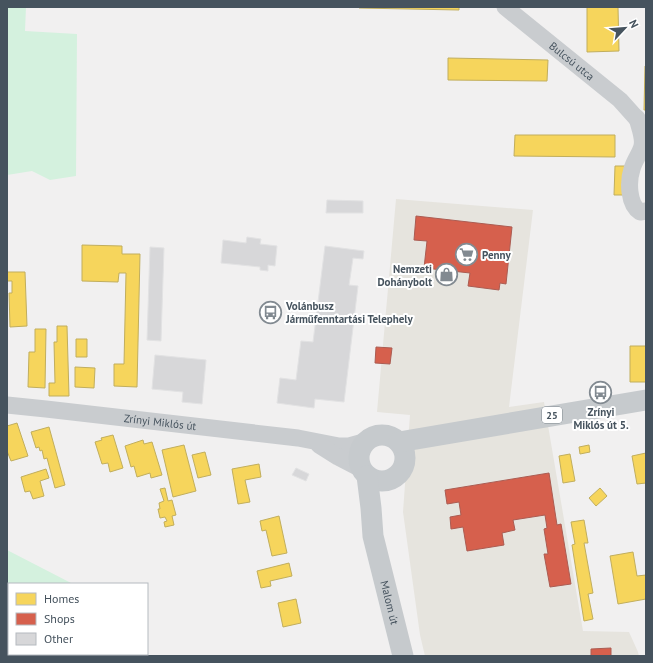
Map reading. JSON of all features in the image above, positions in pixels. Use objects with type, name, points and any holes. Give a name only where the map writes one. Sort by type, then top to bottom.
[{"type":"main road","name":"25","points":[[365,473],[360,463],[359,455],[362,447],[372,437],[384,435],[390,436],[399,442],[646,400]]},
{"type":"main road","name":"25","points":[[400,473],[426,446],[458,432]]},
{"type":"main road","points":[[365,473],[374,480],[381,482],[389,480],[400,473],[405,462],[405,455],[399,442]]},
{"type":"main road","name":"Malom út","points":[[365,473],[371,508],[375,549],[403,656]]},
{"type":"main road","name":"Malom út","points":[[375,549],[381,510],[388,490],[400,473]]},
{"type":"street","name":"Bulcsú utca","points":[[505,7],[620,100],[641,124],[643,140],[642,147],[632,168],[630,193],[635,209],[640,212],[646,211]]},
{"type":"street","name":"Zrínyi Miklós út","points":[[7,405],[138,419],[290,438],[339,446],[349,446],[367,441]]},
{"type":"street","name":"Zrínyi Miklós út","points":[[314,442],[365,473]]},
{"type":"shaded area","points":[[396,199],[533,210],[509,407],[544,402],[583,631],[629,632],[639,656],[425,656],[420,635],[403,512],[410,415],[377,412]]},
{"type":"green space","points":[[7,7],[26,7],[25,31],[77,34],[76,176],[50,180],[32,171],[7,175]]},
{"type":"green space","points":[[7,550],[71,583],[8,583],[8,655],[66,656],[7,656]]},
{"type":"building: Homes","points":[[459,7],[459,10],[359,8]]},
{"type":"building: Homes","points":[[587,7],[618,7],[619,51],[587,52]]},
{"type":"building: Homes","points":[[448,58],[548,60],[547,81],[448,80]]},
{"type":"building: Homes","points":[[645,66],[646,110],[644,110]]},
{"type":"building: Homes","points":[[515,135],[615,135],[615,157],[514,156]]},
{"type":"building: Homes","points":[[615,166],[625,166],[624,195],[614,195]]},
{"type":"building: Homes","points":[[82,245],[122,246],[122,254],[140,254],[137,387],[114,386],[114,364],[124,364],[126,273],[119,273],[118,282],[82,281]]},
{"type":"building: Homes","points":[[7,272],[25,272],[27,326],[10,327],[9,293],[12,293],[12,281],[7,281]]},
{"type":"building: Homes","points":[[57,326],[67,326],[69,396],[49,396],[49,383],[55,383],[54,342],[57,342]]},
{"type":"building: Homes","points":[[35,329],[46,329],[45,388],[28,387],[29,352],[35,352]]},
{"type":"building: Homes","points":[[76,339],[87,339],[87,357],[76,357]]},
{"type":"building: Homes","points":[[630,346],[646,346],[646,382],[630,382]]},
{"type":"building: Homes","points":[[75,367],[95,368],[94,388],[75,387]]},
{"type":"building: Homes","points":[[17,423],[28,456],[11,461],[7,451],[7,426]]},
{"type":"building: Homes","points":[[49,427],[65,485],[55,488],[47,458],[44,459],[42,450],[40,451],[39,447],[36,448],[31,432]]},
{"type":"building: Homes","points":[[113,435],[123,468],[110,472],[108,463],[102,464],[95,442],[102,440],[101,438]]},
{"type":"building: Homes","points":[[143,440],[144,444],[152,442],[162,475],[151,478],[150,473],[137,477],[134,466],[131,467],[125,446]]},
{"type":"building: Homes","points":[[184,445],[196,491],[173,497],[162,450]]},
{"type":"building: Homes","points":[[589,445],[590,452],[580,454],[579,447]]},
{"type":"building: Homes","points":[[205,452],[211,475],[198,478],[192,455]]},
{"type":"building: Homes","points":[[646,453],[646,483],[637,484],[632,456]]},
{"type":"building: Homes","points":[[570,454],[575,481],[563,483],[559,456]]},
{"type":"building: Homes","points":[[259,464],[261,477],[245,480],[250,502],[238,504],[232,469]]},
{"type":"building: Homes","points":[[46,469],[49,478],[40,481],[44,496],[33,499],[30,491],[25,492],[21,477]]},
{"type":"building: Homes","points":[[165,488],[168,501],[172,500],[176,515],[172,516],[174,525],[165,527],[164,522],[167,521],[165,517],[160,518],[158,509],[160,509],[159,503],[164,501],[160,489]]},
{"type":"building: Homes","points":[[600,488],[607,496],[596,506],[589,498]]},
{"type":"building: Homes","points":[[279,516],[287,553],[272,556],[266,530],[262,531],[260,521]]},
{"type":"building: Homes","points":[[584,520],[588,543],[584,543],[593,593],[588,594],[593,619],[584,621],[572,545],[575,544],[571,522]]},
{"type":"building: Homes","points":[[633,552],[637,576],[646,575],[646,599],[618,604],[610,556]]},
{"type":"building: Homes","points":[[289,563],[292,576],[270,581],[271,586],[261,588],[257,571]]},
{"type":"building: Homes","points":[[296,599],[301,623],[283,627],[278,603]]},
{"type":"building: Homes","points":[[72,655],[83,656],[72,656]]},
{"type":"building: Homes","points":[[100,655],[100,656],[88,656]]},
{"type":"building: Homes","points":[[128,655],[128,656],[117,656]]},
{"type":"building: Homes","points":[[130,655],[143,656],[130,656]]},
{"type":"building: Shops","name":"Penny","points":[[416,216],[512,227],[506,284],[500,283],[499,290],[468,286],[470,273],[424,268],[427,241],[414,240]]},
{"type":"building: Shops","name":"Nemzeti Dohánybolt","points":[[440,271],[454,272],[453,279],[439,278]]},
{"type":"building: Shops","points":[[376,347],[392,348],[390,364],[375,363]]},
{"type":"building: Shops","points":[[549,473],[557,525],[561,524],[571,584],[550,587],[544,554],[548,554],[544,529],[547,528],[545,515],[513,520],[515,530],[502,533],[504,545],[467,551],[463,527],[451,529],[450,517],[461,515],[459,502],[447,504],[445,490]]},
{"type":"building: Shops","points":[[611,648],[611,656],[591,656],[591,649]]},
{"type":"building: Other","points":[[327,200],[363,201],[363,213],[326,213]]},
{"type":"building: Other","points":[[247,237],[261,239],[260,244],[277,246],[275,266],[268,265],[268,271],[260,270],[260,267],[221,263],[223,240],[246,243]]},
{"type":"building: Other","points":[[325,246],[364,251],[363,259],[353,258],[349,285],[358,286],[344,402],[315,399],[314,408],[277,403],[280,378],[296,380],[301,341],[313,342]]},
{"type":"building: Other","points":[[150,247],[164,248],[161,341],[147,340]]},
{"type":"building: Other","points":[[155,355],[206,360],[202,404],[182,402],[183,392],[152,389]]},
{"type":"building: Other","points":[[296,468],[309,474],[306,481],[292,475]]},
{"type":"place","name":"Penny","points":[[467,255]]},
{"type":"place","name":"Nemzeti Dohánybolt","points":[[447,275]]},
{"type":"place","name":"Volánbusz Járműfenntartási Telephely","points":[[271,312]]},
{"type":"place","name":"Zrínyi Miklós út 5.","points":[[601,392]]}]
